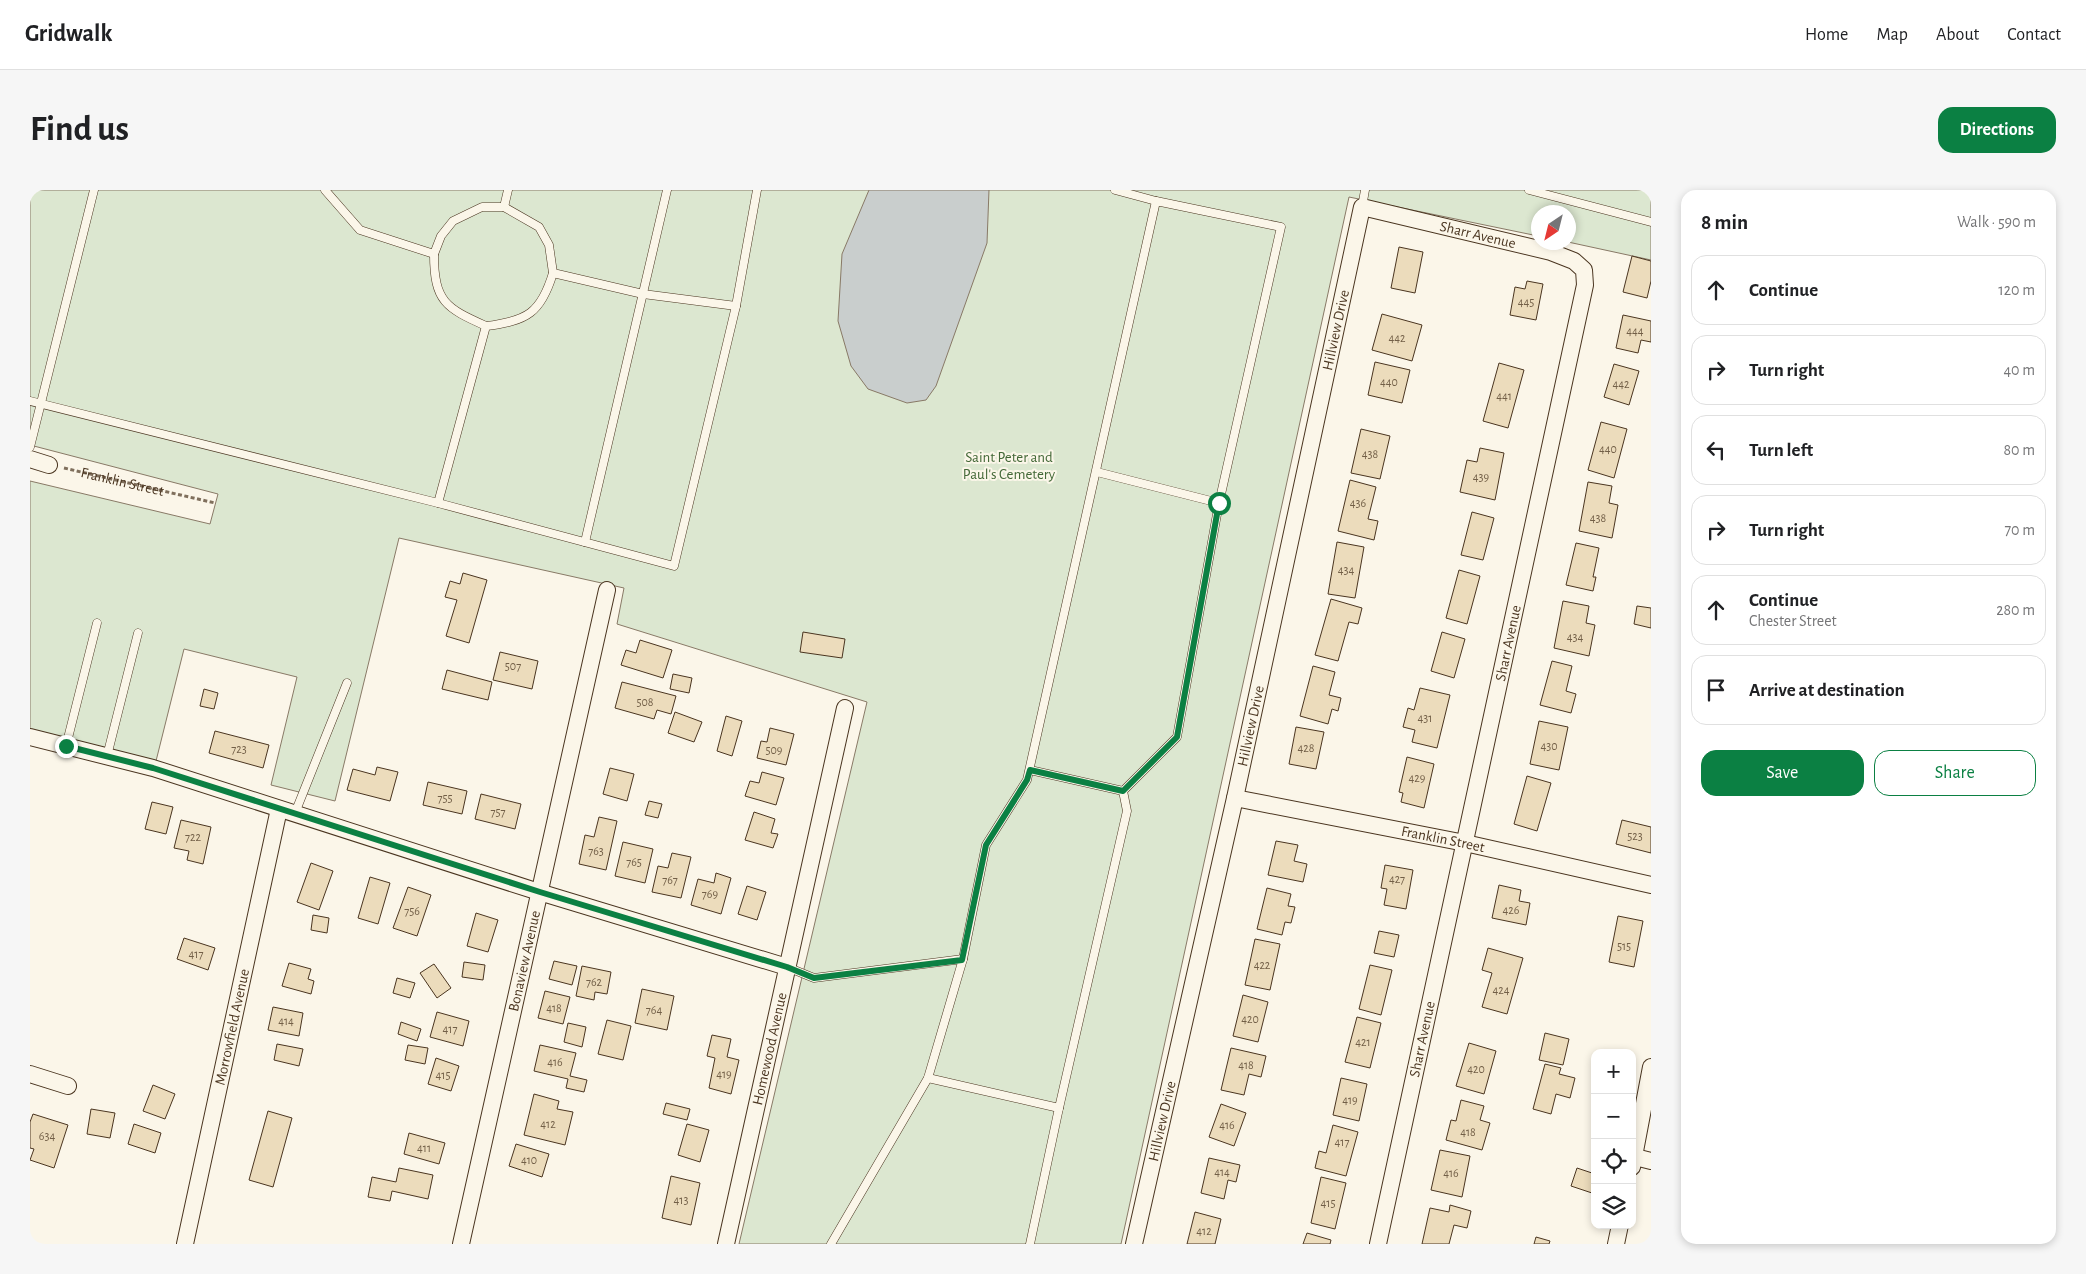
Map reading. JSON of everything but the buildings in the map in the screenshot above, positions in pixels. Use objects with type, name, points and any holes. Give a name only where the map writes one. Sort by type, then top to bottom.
[{"type":"street","name":"Hillview Drive","points":[[1134,1244],[1235,798],[1362,207]]},
{"type":"street","name":"Sharr Avenue","points":[[1362,207],[1551,252],[1574,261],[1584,270],[1583,294],[1378,1244]]},
{"type":"street","points":[[30,459],[49,464]]},
{"type":"street","name":"Bonaview Avenue","points":[[461,1244],[607,590]]},
{"type":"street","name":"Homewood Avenue","points":[[726,1244],[845,708]]},
{"type":"street","points":[[30,737],[153,768],[540,892],[787,967]]},
{"type":"street","name":"Franklin Street","points":[[1235,798],[1465,842],[1651,885]]},
{"type":"street","name":"Morrowfield Avenue","points":[[185,1244],[287,811]]},
{"type":"street","points":[[1636,1146],[1651,1067]]},
{"type":"street","points":[[30,1074],[68,1086]]},
{"type":"street","points":[[1636,1162],[1651,1161]]},
{"type":"street","points":[[1616,1244],[1619,1229]]},
{"type":"lane","points":[[30,447],[94,190]]},
{"type":"lane","points":[[325,190],[360,230],[434,254]]},
{"type":"lane","points":[[504,207],[508,190]]},
{"type":"lane","points":[[585,542],[667,190]]},
{"type":"lane","points":[[30,401],[438,503],[674,566],[736,306],[757,190]]},
{"type":"lane","points":[[1115,190],[1156,201],[1281,227],[1219,503],[1177,737],[1123,791]]},
{"type":"lane","points":[[1362,207],[1365,190]]},
{"type":"lane","points":[[1530,190],[1651,222]]},
{"type":"lane","points":[[831,1244],[928,1078],[962,960],[986,845],[1027,780],[1098,472],[1156,201]]},
{"type":"lane","points":[[482,207],[504,207],[539,227],[549,245],[553,273],[547,294],[534,311],[514,323],[486,326],[454,311],[441,295],[434,277],[434,254],[441,236],[453,221],[482,207]]},
{"type":"lane","points":[[553,273],[643,294],[736,306]]},
{"type":"lane","points":[[438,503],[486,326]]},
{"type":"lane","points":[[1098,472],[1219,503]]},
{"type":"lane","points":[[66,746],[97,623]]},
{"type":"lane","points":[[107,756],[138,633]]},
{"type":"lane","points":[[287,811],[347,683]]},
{"type":"lane","points":[[1030,770],[1123,791]]},
{"type":"lane","points":[[1030,1244],[1127,811],[1123,791]]},
{"type":"lane","points":[[787,967],[814,978],[962,960]]},
{"type":"lane","points":[[928,1078],[1059,1108]]},
{"type":"path","name":"Franklin Street","points":[[49,464],[215,503]]},
{"type":"green space","name":"Saint Peter and Paul's Cemetery","points":[[30,190],[1651,190],[1651,260],[1576,244],[1576,205],[1531,205],[1531,235],[1349,197],[1121,1244],[739,1244],[867,702],[617,624],[624,588],[399,538],[335,801],[271,785],[297,677],[184,649],[156,761],[30,730],[30,481],[210,524],[218,494],[30,445]]},
{"type":"shaded area","points":[[869,190],[989,190],[987,243],[936,386],[926,400],[907,403],[868,389],[851,366],[838,321],[842,254]]},
{"type":"route","points":[[66,746],[153,768],[540,892],[787,967],[814,978],[962,960],[986,845],[1027,780],[1030,770],[1123,791],[1177,737],[1219,503]]}]
